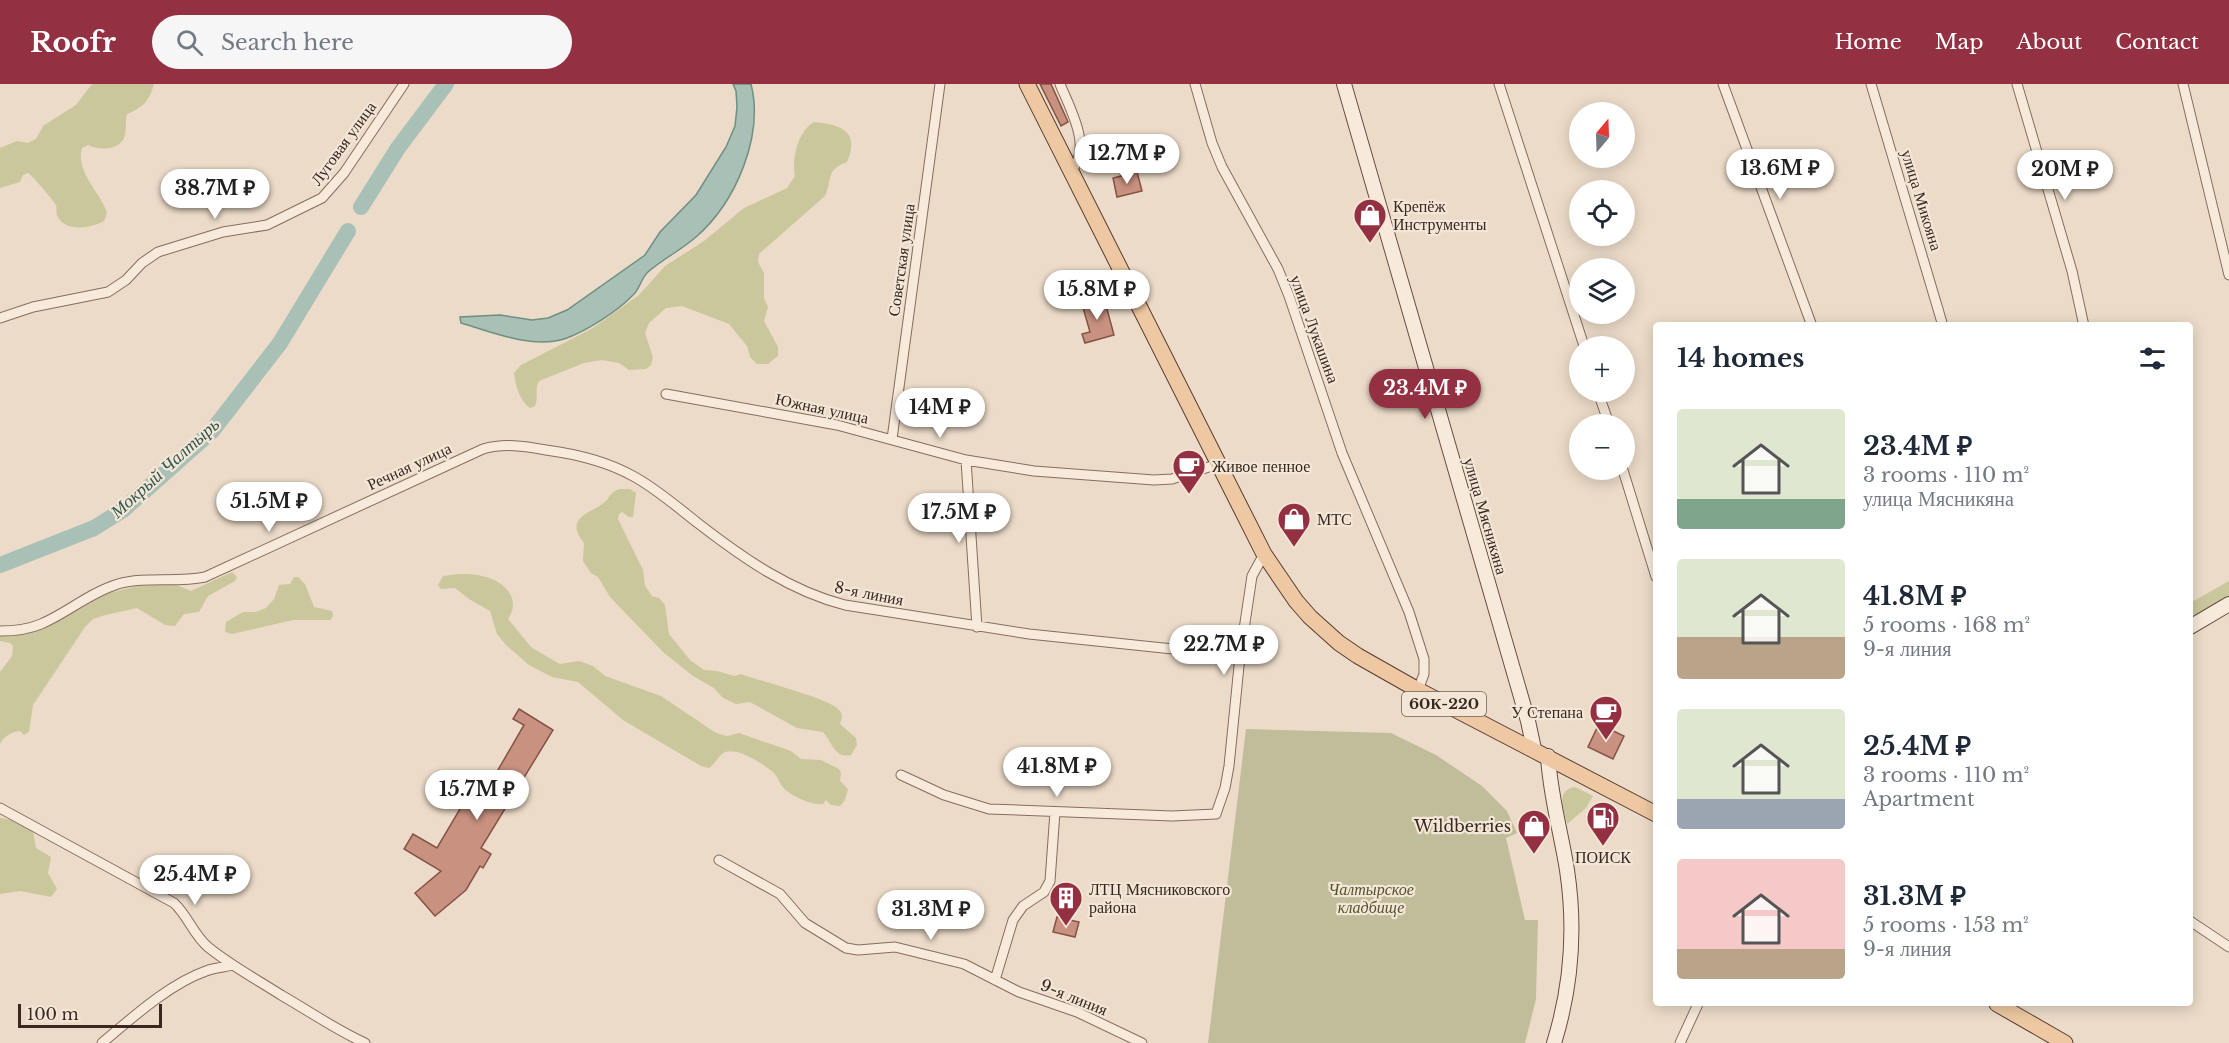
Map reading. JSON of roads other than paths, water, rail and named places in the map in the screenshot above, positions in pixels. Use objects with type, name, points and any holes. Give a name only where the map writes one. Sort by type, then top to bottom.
[{"type":"main road","name":"60К-220","points":[[1027,84],[1264,554],[1296,601],[1324,631],[1358,656],[1418,690],[1653,812]]},
{"type":"main road","points":[[2000,1006],[2065,1043]]},
{"type":"street","name":"Луговая улица","points":[[0,318],[33,307],[108,292],[118,287],[142,263],[158,252],[223,231],[267,225],[322,198],[344,173],[404,84]]},
{"type":"street","name":"Советская улица","points":[[892,440],[940,84]]},
{"type":"street","points":[[1060,84],[1076,125],[1080,149],[1078,163],[1071,171]]},
{"type":"street","name":"улица Лукашина","points":[[1195,84],[1212,143],[1222,167],[1278,270],[1289,296],[1342,453],[1409,612],[1424,659],[1424,674],[1418,690]]},
{"type":"street","name":"улица Мясникяна","points":[[1344,84],[1528,721],[1534,749]]},
{"type":"street","points":[[1499,84],[1581,336]]},
{"type":"street","points":[[1723,84],[1811,322]]},
{"type":"street","name":"улица Микояна","points":[[1871,84],[1942,322]]},
{"type":"street","points":[[2018,84],[2072,271],[2083,322]]},
{"type":"street","points":[[2182,84],[2229,275]]},
{"type":"street","name":"Южная улица","points":[[666,394],[794,416],[966,460],[1034,471],[1131,480],[1172,479],[1218,464]]},
{"type":"street","name":"Речная улица","points":[[0,631],[18,630],[43,624],[81,600],[120,584],[134,581],[186,581],[205,577],[483,449],[498,445],[532,448]]},
{"type":"street","name":"8-я линия","points":[[532,448],[597,461],[634,476],[752,562],[805,592],[845,605],[977,627],[1240,656]]},
{"type":"street","points":[[966,460],[977,627]]},
{"type":"street","points":[[1626,480],[1653,567]]},
{"type":"street","points":[[900,775],[944,795],[989,809],[1172,816],[1216,814],[1225,788],[1229,765],[1240,656],[1252,576],[1264,554]]},
{"type":"street","points":[[2193,625],[2229,604]]},
{"type":"street","points":[[1548,756],[1550,790],[1566,869],[1573,940],[1567,995],[1554,1043]]},
{"type":"street","points":[[0,808],[174,903],[201,940],[233,965],[365,1043]]},
{"type":"street","points":[[995,980],[1013,920],[1023,906],[1044,892],[1050,881],[1054,812]]},
{"type":"street","name":"9-я линия","points":[[719,860],[780,894],[805,923],[846,948],[858,950],[895,946],[964,964],[1019,992],[1077,1012],[1143,1043]]},
{"type":"street","points":[[2193,923],[2229,947]]},
{"type":"street","points":[[102,1043],[151,1004],[189,978],[207,970],[233,965]]},
{"type":"street","points":[[1680,1043],[1697,1006]]},
{"type":"waterway","name":"Мокрый Чалтырь","points":[[361,207],[398,148],[446,84]]},
{"type":"waterway","name":"Мокрый Чалтырь","points":[[0,565],[94,528],[123,510],[212,431],[280,343],[348,231]]},
{"type":"place","name":"Крепёж Инструменты","points":[[1370,244]]},
{"type":"place","name":"Живое пенное","points":[[1189,495]]},
{"type":"place","name":"МТС","points":[[1294,548]]},
{"type":"place","name":"У Степана","points":[[1606,741]]},
{"type":"place","name":"ПОИСК","points":[[1603,847]]},
{"type":"place","name":"Wildberries","points":[[1534,855]]},
{"type":"place","name":"ЛТЦ Мясниковского района","points":[[1066,927]]},
{"type":"park label","name":"Чалтырское кладбище","points":[[1371,898]]}]
